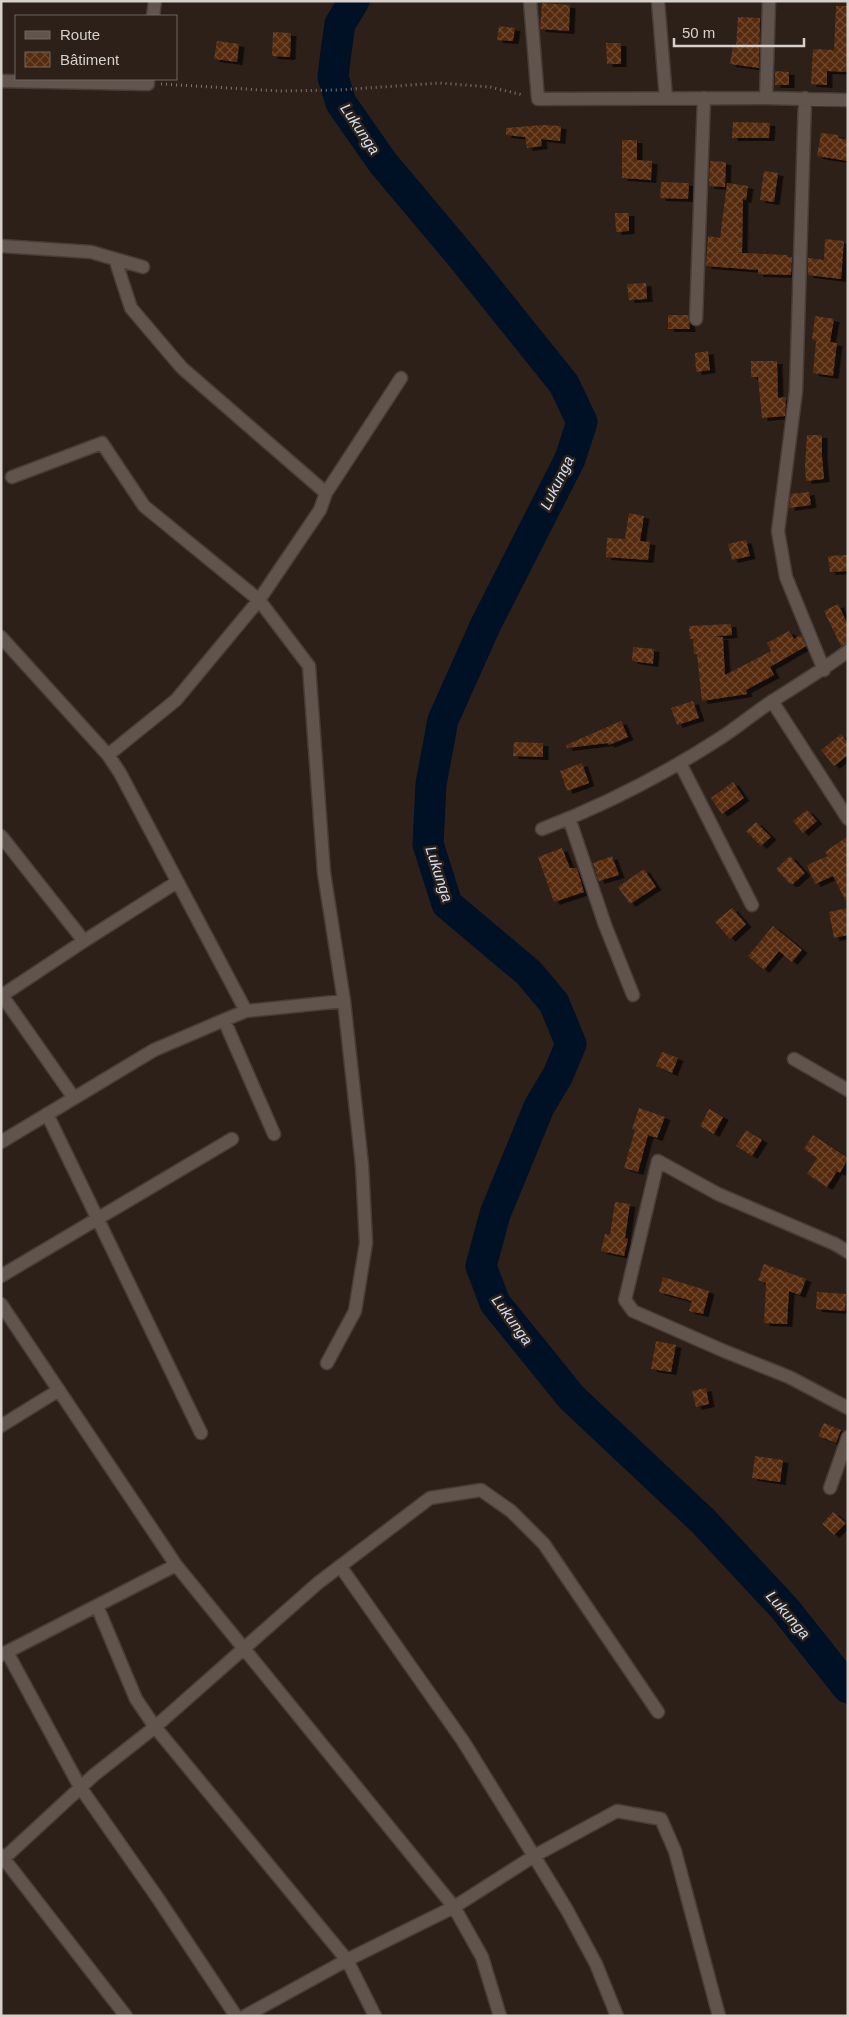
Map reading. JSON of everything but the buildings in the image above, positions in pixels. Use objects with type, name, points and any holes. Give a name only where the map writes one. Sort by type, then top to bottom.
[{"type":"street","points":[[153,15],[154,1]]},
{"type":"street","points":[[530,1],[538,99],[805,98],[848,100]]},
{"type":"street","points":[[658,1],[666,98]]},
{"type":"street","points":[[766,98],[770,1]]},
{"type":"street","points":[[1,80],[148,81]]},
{"type":"street","points":[[696,319],[704,98]]},
{"type":"street","points":[[805,98],[796,391],[778,531],[786,577],[824,670]]},
{"type":"street","points":[[1,246],[91,252],[143,267]]},
{"type":"street","points":[[115,259],[131,308],[182,368],[326,493]]},
{"type":"street","points":[[108,755],[176,700],[259,600],[320,510],[326,493],[401,378]]},
{"type":"street","points":[[12,477],[102,443],[144,506],[259,600],[309,666],[324,873],[344,1002],[362,1165],[366,1243],[355,1311],[327,1363]]},
{"type":"street","points":[[1,637],[108,755],[120,773],[246,1011]]},
{"type":"street","points":[[542,829],[623,794],[680,762],[723,736],[772,701],[824,670],[848,651]]},
{"type":"street","points":[[772,701],[848,819]]},
{"type":"street","points":[[680,762],[752,905]]},
{"type":"street","points":[[569,818],[605,925],[633,995]]},
{"type":"street","points":[[1,836],[84,941]]},
{"type":"street","points":[[74,1098],[1,995],[177,882]]},
{"type":"street","points":[[1,1142],[154,1050],[246,1011],[344,1002]]},
{"type":"street","points":[[224,1020],[274,1134]]},
{"type":"street","points":[[794,1059],[848,1090]]},
{"type":"street","points":[[47,1114],[201,1433]]},
{"type":"street","points":[[1,1276],[232,1139]]},
{"type":"street","points":[[848,1252],[835,1244],[718,1194],[658,1161],[625,1300],[633,1311],[789,1377],[848,1408]]},
{"type":"street","points":[[1,1304],[176,1565],[454,1907],[482,1957],[500,2016]]},
{"type":"street","points":[[1,1426],[59,1390]]},
{"type":"street","points":[[830,1488],[848,1437]]},
{"type":"street","points":[[126,2016],[2,1858],[80,1787],[155,1727],[318,1583],[430,1498],[481,1490],[511,1510],[544,1544],[658,1712]]},
{"type":"street","points":[[176,1565],[4,1653],[80,1787],[157,1896],[236,2016]]},
{"type":"street","points":[[340,1566],[463,1740],[534,1856],[596,1964],[617,2016]]},
{"type":"street","points":[[96,1606],[136,1700],[155,1727],[347,1960],[375,2016]]},
{"type":"street","points":[[246,2016],[347,1960],[454,1907],[534,1856],[617,1811],[661,1819],[676,1851],[718,2016]]},
{"type":"path","points":[[148,81],[279,91],[346,90],[440,83],[490,87],[538,99]]},
{"type":"waterway","name":"Lukunga","points":[[354,1],[340,24],[336,52],[333,77],[341,103],[383,163],[462,257],[564,384],[582,422],[570,459],[486,624],[443,720],[431,784],[428,844],[447,904],[529,973],[554,1003],[571,1044],[558,1075],[539,1107],[495,1214],[481,1266],[495,1303],[572,1398],[703,1521],[785,1609],[848,1688]]}]
